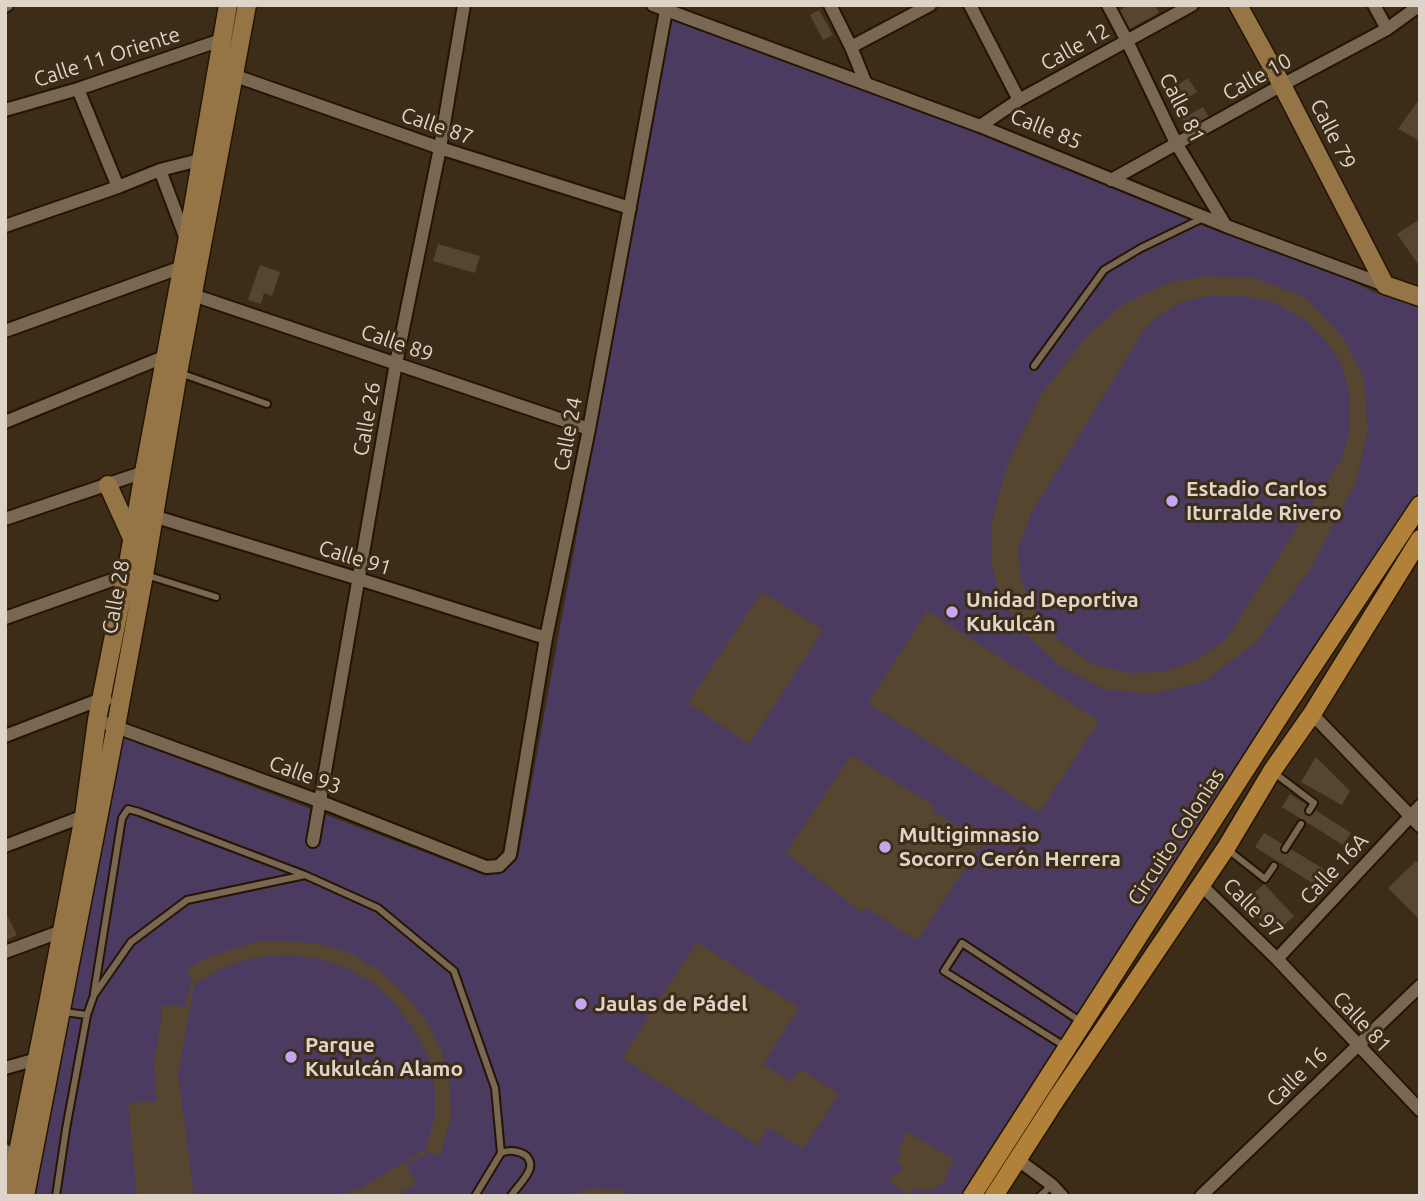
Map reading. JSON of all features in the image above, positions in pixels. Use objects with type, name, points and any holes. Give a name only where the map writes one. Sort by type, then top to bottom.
[{"type":"main road","name":"Circuito Colonias","points":[[972,1196],[1285,708],[1420,505]]},
{"type":"main road","points":[[994,1196],[1226,848],[1272,771],[1312,714],[1419,543]]},
{"type":"main road","points":[[1041,1088],[1057,1098]]},
{"type":"street","name":"Calle 28","points":[[9,1196],[37,1059],[54,1010],[116,726],[135,575],[132,538],[187,242],[233,75],[247,5]]},
{"type":"street","name":"Calle 26","points":[[313,841],[396,363],[440,148],[464,5]]},
{"type":"street","points":[[830,5],[866,84]]},
{"type":"street","points":[[851,47],[930,5]]},
{"type":"street","points":[[970,5],[1019,100]]},
{"type":"street","name":"Calle 81","points":[[1108,5],[1176,143],[1226,226]]},
{"type":"street","name":"Calle 12","points":[[980,126],[1019,100],[1192,5]]},
{"type":"street","name":"Calle 79","points":[[1238,5],[1385,285]]},
{"type":"street","points":[[1374,5],[1387,29]]},
{"type":"street","name":"Calle 10","points":[[1111,180],[1387,29],[1420,5]]},
{"type":"street","name":"Calle 85","points":[[662,7],[980,126],[1226,226],[1420,297]]},
{"type":"street","name":"Calle 24","points":[[499,866],[510,855],[545,638],[589,429],[630,208],[662,7]]},
{"type":"street","name":"Calle 28","points":[[25,1196],[54,1010],[62,931],[84,816],[97,720],[153,516],[193,295],[225,10]]},
{"type":"street","name":"Calle 11 Oriente","points":[[5,110],[78,89],[220,40]]},
{"type":"street","name":"Calle 87","points":[[233,75],[440,148],[630,208]]},
{"type":"street","points":[[78,89],[118,187]]},
{"type":"street","points":[[5,226],[160,170],[209,158]]},
{"type":"street","points":[[160,170],[187,242]]},
{"type":"street","points":[[5,331],[182,267]]},
{"type":"street","name":"Calle 89","points":[[193,295],[589,429]]},
{"type":"street","points":[[5,422],[166,356]]},
{"type":"street","points":[[5,519],[144,472]]},
{"type":"street","points":[[108,485],[132,538]]},
{"type":"street","name":"Calle 91","points":[[153,516],[545,638]]},
{"type":"street","points":[[5,618],[135,575]]},
{"type":"street","points":[[5,736],[101,699],[120,703]]},
{"type":"street","points":[[1312,714],[1420,826]]},
{"type":"street","name":"Calle 93","points":[[97,720],[319,800],[486,867],[499,866]]},
{"type":"street","name":"Calle 16A","points":[[1277,959],[1420,806]]},
{"type":"street","points":[[5,846],[84,816]]},
{"type":"street","name":"Calle 97","points":[[1201,884],[1277,959]]},
{"type":"street","points":[[5,952],[62,931]]},
{"type":"street","name":"Calle 81","points":[[1277,959],[1420,1110]]},
{"type":"street","name":"Calle 16","points":[[1201,1196],[1420,986]]},
{"type":"street","points":[[5,1068],[37,1059]]},
{"type":"street","points":[[5,1150],[14,1172]]},
{"type":"street","points":[[1017,1159],[1052,1185],[1062,1196]]},
{"type":"lane","points":[[1034,366],[1104,270],[1141,248],[1205,217]]},
{"type":"lane","points":[[178,373],[267,404]]},
{"type":"lane","points":[[135,575],[216,597]]},
{"type":"lane","points":[[1272,771],[1314,803],[1309,811]]},
{"type":"lane","points":[[56,1196],[87,1016],[94,995],[122,818],[128,809],[306,875],[378,908],[454,971],[495,1088],[501,1153]]},
{"type":"lane","points":[[1285,849],[1301,824]]},
{"type":"lane","points":[[1226,848],[1265,879],[1274,866]]},
{"type":"lane","points":[[94,995],[131,942],[187,900],[306,875]]},
{"type":"lane","points":[[1067,1048],[944,971],[962,943],[1084,1023]]},
{"type":"lane","points":[[54,1010],[87,1016]]},
{"type":"lane","points":[[475,1196],[501,1153],[509,1149],[516,1150],[530,1161],[530,1170],[511,1196]]},
{"type":"lane","points":[[1040,1196],[1052,1185]]},
{"type":"shaded area","name":"Unidad Deportiva Kukulcán","points":[[671,18],[1208,211],[1376,293],[1420,307],[1420,491],[967,1196],[26,1196],[114,734],[487,876],[518,858]]},
{"type":"building","points":[[1129,5],[1155,5],[1159,13],[1129,29],[1119,11]]},
{"type":"building","points":[[819,10],[833,35],[823,40],[810,15]]},
{"type":"building","points":[[1188,78],[1197,92],[1181,102],[1173,88]]},
{"type":"building","points":[[1420,98],[1420,141],[1398,129]]},
{"type":"building","points":[[1203,107],[1210,119],[1188,131],[1182,119]]},
{"type":"building","points":[[1420,219],[1420,267],[1397,234]]},
{"type":"building","points":[[438,244],[480,256],[475,273],[433,261]]},
{"type":"building","points":[[260,265],[280,272],[272,296],[264,293],[261,304],[248,300]]},
{"type":"building","points":[[1205,276],[1255,278],[1304,297],[1342,336],[1363,376],[1368,430],[1356,482],[1309,571],[1255,643],[1203,682],[1150,694],[1104,689],[1062,667],[1029,637],[1002,602],[992,566],[992,521],[1008,463],[1041,395],[1088,335],[1125,303],[1168,283]],"holes":[[[1208,296],[1241,296],[1274,302],[1305,320],[1325,340],[1340,361],[1350,395],[1350,429],[1342,458],[1226,639],[1197,660],[1162,672],[1127,673],[1090,663],[1057,639],[1037,616],[1021,581],[1018,550],[1031,513],[1144,330],[1160,315],[1179,303]]]},
{"type":"building","points":[[762,592],[823,630],[749,744],[688,703]]},
{"type":"building","points":[[927,611],[1099,721],[1039,813],[868,703]]},
{"type":"building","name":"Multigimnasio Socorro Cerón Herrera","points":[[851,755],[935,806],[932,811],[983,841],[917,941],[866,907],[862,913],[786,853]]},
{"type":"building","points":[[1316,757],[1350,791],[1342,805],[1301,782]]},
{"type":"building","points":[[1290,794],[1351,833],[1343,845],[1282,807]]},
{"type":"building","points":[[1264,833],[1327,871],[1317,886],[1255,847]]},
{"type":"building","points":[[1416,861],[1420,865],[1420,920],[1388,888]]},
{"type":"building","points":[[1264,884],[1294,916],[1275,934],[1244,902]]},
{"type":"building","points":[[5,911],[17,935],[5,941]]},
{"type":"building","points":[[257,942],[320,944],[352,954],[381,972],[426,1020],[442,1052],[449,1082],[451,1117],[441,1155],[430,1152],[406,1164],[416,1183],[397,1196],[335,1196],[361,1188],[426,1149],[435,1115],[435,1089],[429,1059],[413,1028],[395,1004],[373,983],[347,968],[316,958],[264,956],[220,969],[194,984],[178,1075],[194,1196],[137,1196],[128,1103],[157,1101],[154,1066],[163,1005],[185,1007],[192,979],[186,970],[208,957]]},
{"type":"building","points":[[697,942],[799,1008],[763,1064],[791,1082],[800,1069],[839,1094],[803,1149],[768,1127],[757,1145],[622,1058]]},
{"type":"building","points":[[908,1132],[954,1160],[945,1181],[935,1189],[923,1191],[915,1186],[910,1195],[889,1182],[903,1167],[896,1163],[902,1154],[897,1151]]},
{"type":"building","points":[[594,1188],[621,1190],[634,1196],[563,1196]]},
{"type":"place","name":"Estadio Carlos Iturralde Rivero","points":[[1172,501]]},
{"type":"place","name":"Unidad Deportiva Kukulcán","points":[[952,612]]},
{"type":"place","name":"Multigimnasio Socorro Cerón Herrera","points":[[885,847]]},
{"type":"place","name":"Jaulas de Pádel","points":[[581,1004]]},
{"type":"place","name":"Parque Kukulcán Alamo","points":[[291,1057]]}]
